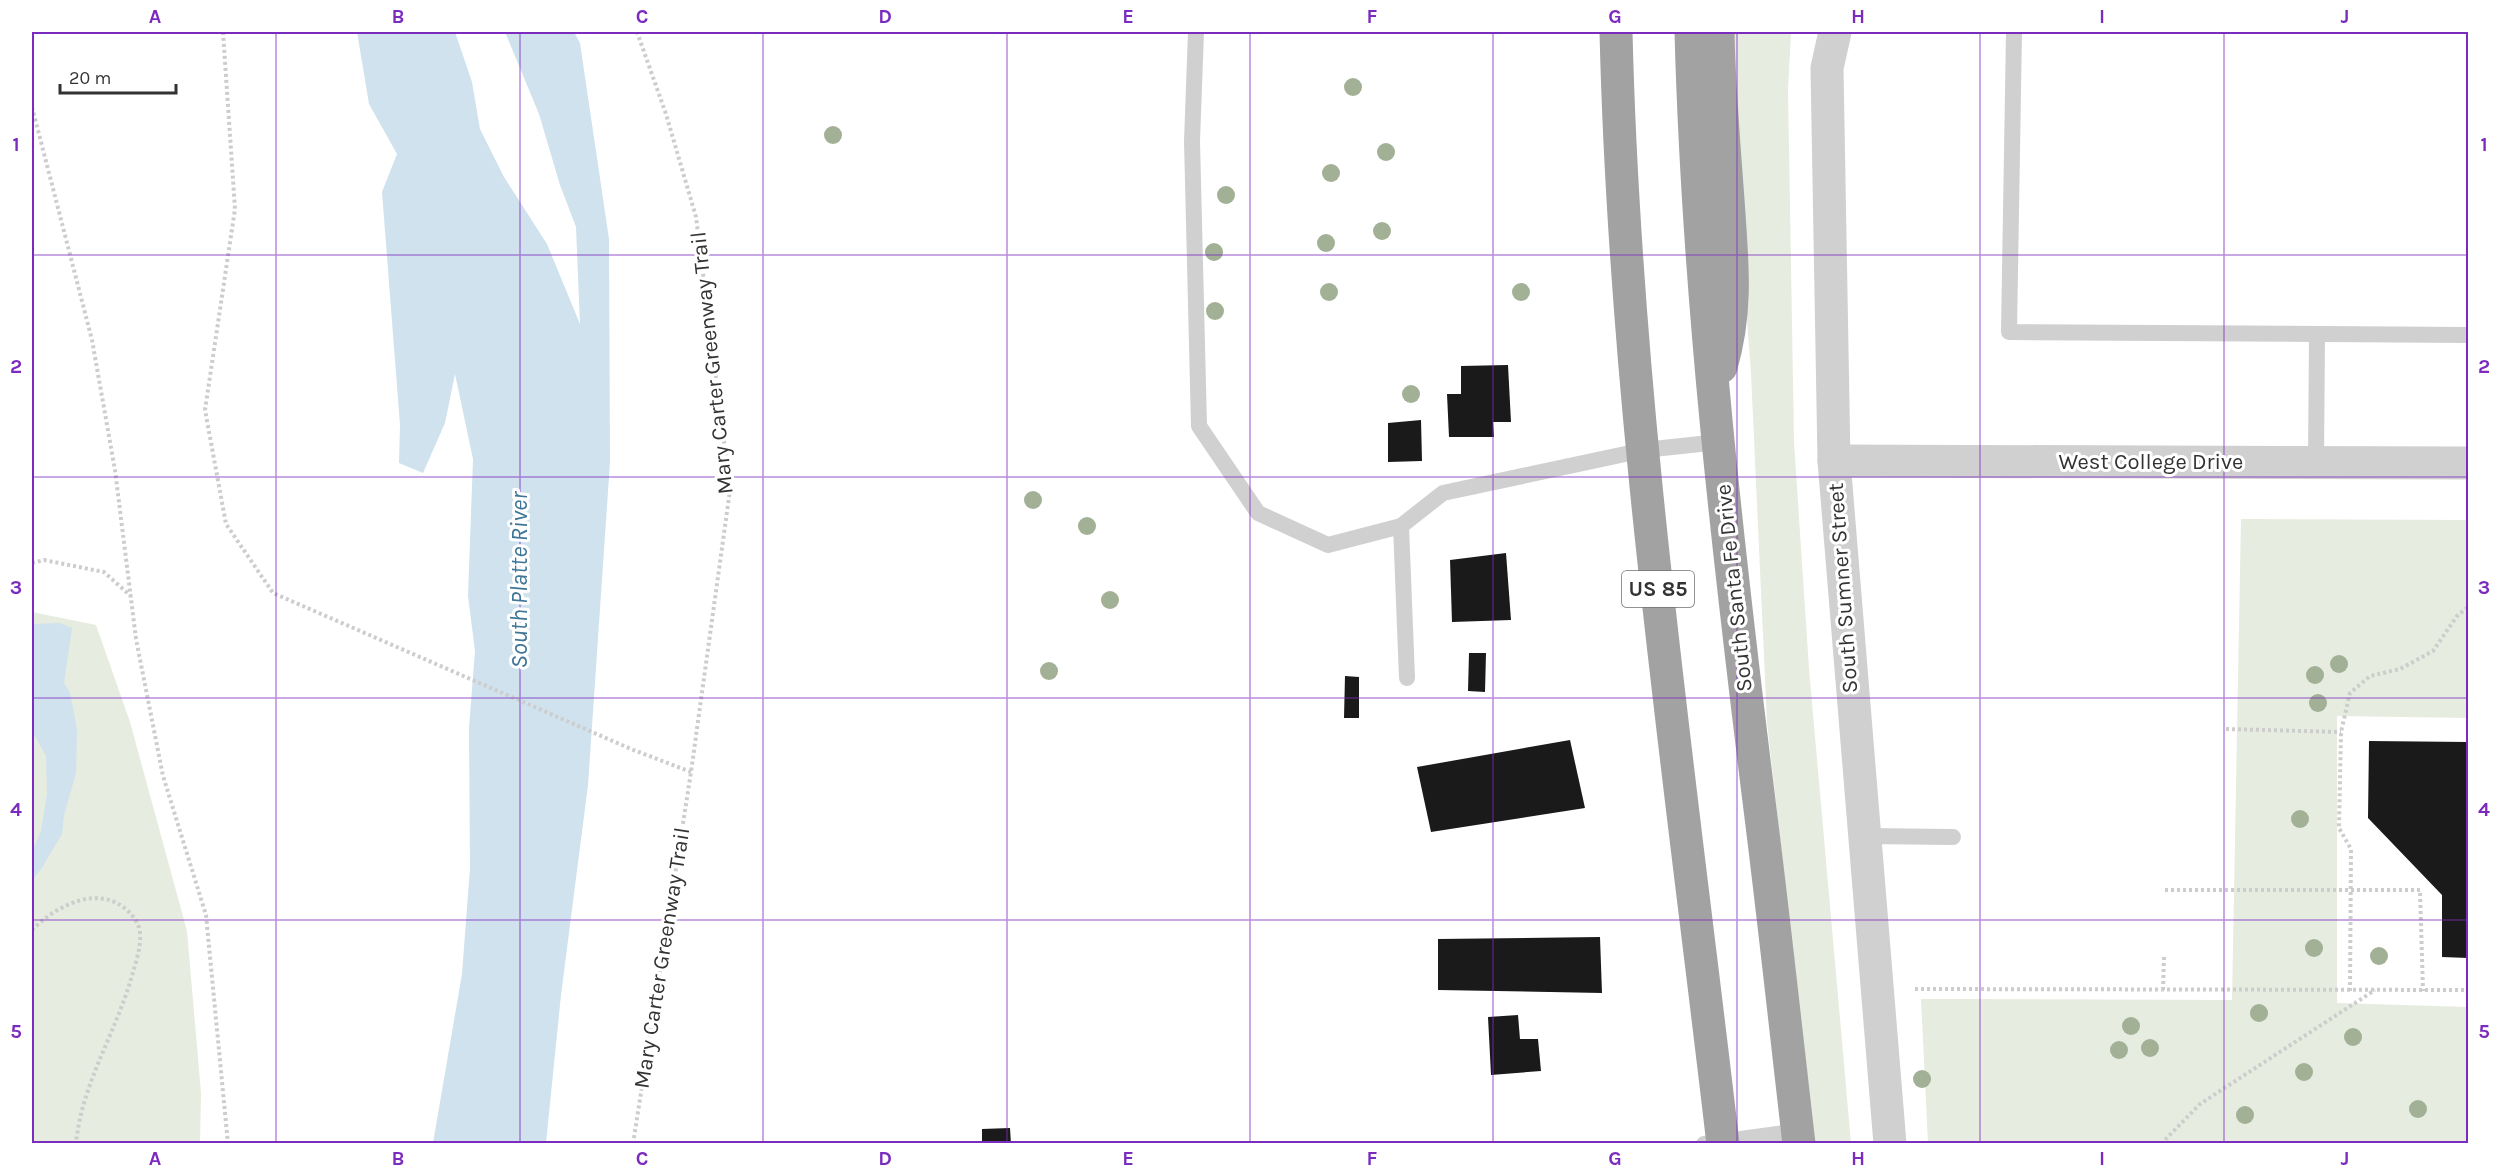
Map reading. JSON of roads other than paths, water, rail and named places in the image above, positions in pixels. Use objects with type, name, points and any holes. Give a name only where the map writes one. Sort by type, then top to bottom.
[{"type":"highway","name":"US 85","points":[[1616,32],[1618,132],[1644,450],[1717,1143]]},
{"type":"highway","name":"South Santa Fe Drive","points":[[1691,32],[1694,118],[1714,392],[1744,682],[1798,1137]]},
{"type":"highway","points":[[1714,392],[1728,341],[1733,299],[1718,32]]},
{"type":"street","name":"South Sumner Street","points":[[1835,32],[1827,68],[1834,460],[1863,836],[1890,1143]]},
{"type":"street","name":"West College Drive","points":[[1834,460],[2469,463]]},
{"type":"lane","points":[[1196,32],[1192,141],[1199,426],[1258,513],[1328,545],[1401,526],[1443,493],[1644,450],[1719,442]]},
{"type":"lane","points":[[2013,32],[2008,332],[2469,335]]},
{"type":"lane","points":[[2316,462],[2317,334]]},
{"type":"lane","points":[[1401,526],[1407,678]]},
{"type":"lane","points":[[1863,836],[1953,837]]},
{"type":"lane","points":[[1717,1143],[1798,1137]]},
{"type":"water","name":"South Platte River","points":[[357,32],[455,32],[472,82],[480,129],[504,177],[547,244],[580,324],[576,227],[560,185],[539,114],[505,32],[574,32],[580,43],[609,239],[610,462],[588,785],[561,995],[546,1143],[433,1143],[462,974],[470,868],[469,728],[475,651],[468,596],[473,459],[455,374],[445,423],[423,473],[399,463],[400,425],[382,192],[397,154],[369,104]]},
{"type":"water","points":[[60,623],[72,628],[64,683],[70,693],[77,729],[76,773],[64,815],[62,834],[32,880],[32,852],[41,831],[47,793],[46,756],[32,731],[32,624]]}]
